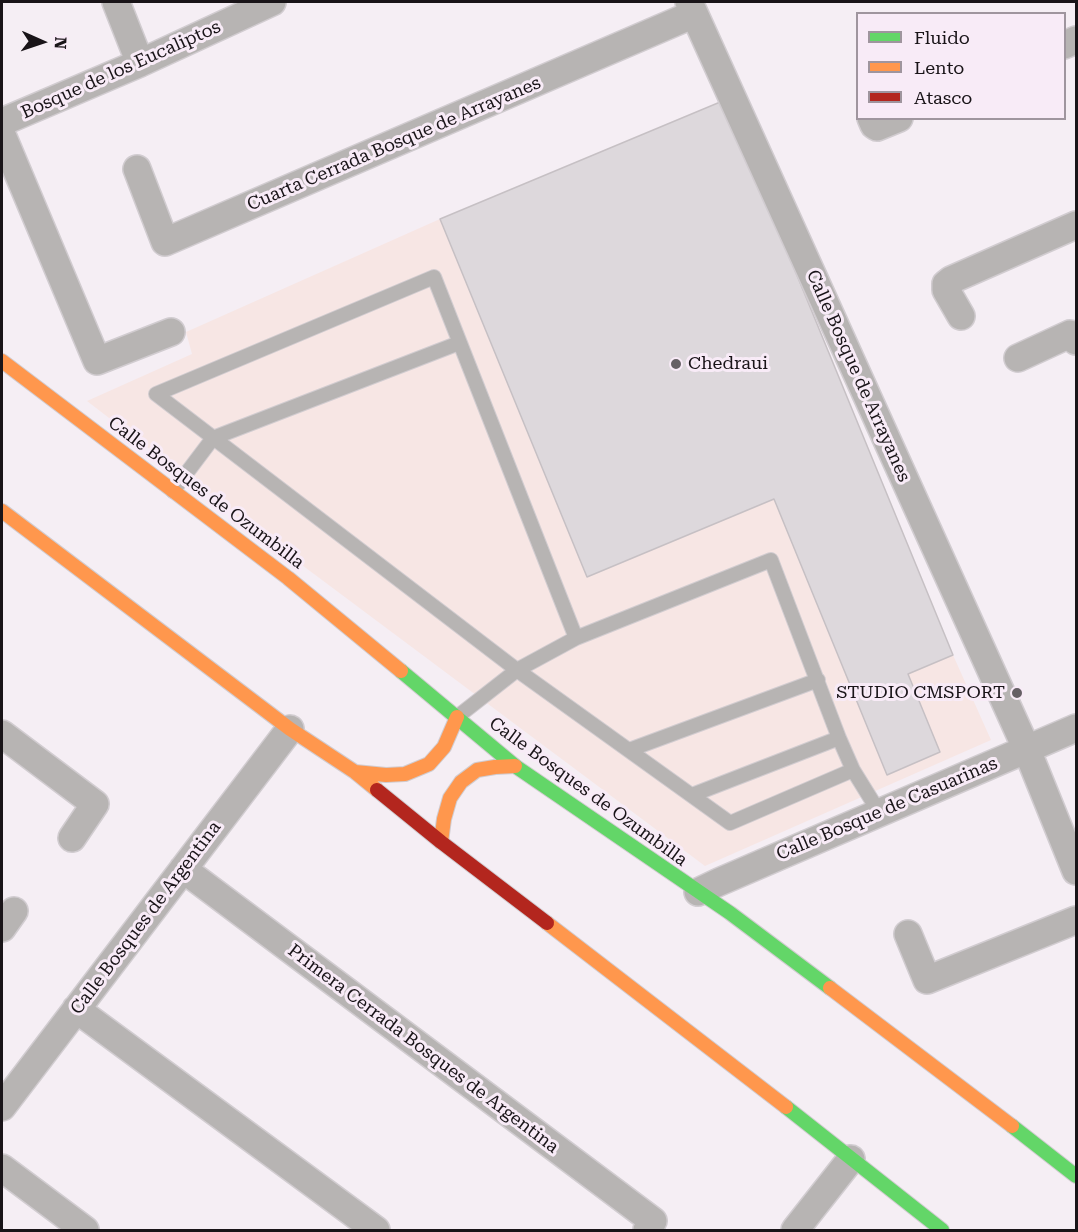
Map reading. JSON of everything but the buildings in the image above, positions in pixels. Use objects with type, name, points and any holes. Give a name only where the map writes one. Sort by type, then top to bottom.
[{"type":"main road","name":"Calle Bosques de Ozumbilla","points":[[2,361],[288,578],[515,766],[739,919],[1077,1176]]},
{"type":"main road","points":[[2,511],[290,729],[356,772],[441,842],[741,1072],[942,1230]]},
{"type":"main road","points":[[356,772],[405,774],[429,764],[444,747],[457,717]]},
{"type":"main road","points":[[441,842],[450,798],[461,782],[477,771],[515,766]]},
{"type":"street","points":[[116,2],[140,63]]},
{"type":"street","name":"Bosque de los Eucaliptos","points":[[2,122],[140,63],[272,2]]},
{"type":"street","name":"Cuarta Cerrada Bosque de Arrayanes","points":[[137,169],[165,242],[692,8]]},
{"type":"street","name":"Calle Bosque de Arrayanes","points":[[692,8],[1027,750],[1077,871]]},
{"type":"street","points":[[872,120],[877,127],[894,120]]},
{"type":"street","points":[[2,135],[98,361],[171,332]]},
{"type":"street","points":[[961,316],[946,290],[946,284],[951,280],[1077,225]]},
{"type":"street","points":[[1018,358],[1070,334],[1074,335],[1077,341]]},
{"type":"street","name":"Calle Bosque de Casuarinas","points":[[698,892],[1077,728]]},
{"type":"street","name":"Calle Bosques de Argentina","points":[[2,1107],[290,729]]},
{"type":"street","points":[[2,734],[95,804],[72,838]]},
{"type":"street","name":"Primera Cerrada Bosques de Argentina","points":[[183,869],[653,1221],[647,1230]]},
{"type":"street","points":[[908,934],[927,980],[1077,920]]},
{"type":"street","points":[[76,1010],[376,1230]]},
{"type":"street","points":[[795,1230],[850,1159]]},
{"type":"street","points":[[2,1168],[85,1230]]},
{"type":"lane","points":[[576,639],[434,277],[156,394],[517,670],[730,823],[853,770]]},
{"type":"lane","points":[[173,491],[213,438],[459,343]]},
{"type":"lane","points":[[457,717],[517,670],[576,639],[771,560],[839,738],[853,770],[879,812]]},
{"type":"lane","points":[[629,750],[818,680]]},
{"type":"lane","points":[[692,795],[839,738]]},
{"type":"shaded area","points":[[725,100],[953,655],[991,740],[705,866],[239,518],[87,401],[192,354],[186,332],[440,219]]},
{"type":"traffic: fast","points":[[401,671],[515,766],[730,913],[830,988]]},
{"type":"traffic: fast","points":[[786,1107],[942,1230]]},
{"type":"traffic: fast","points":[[1012,1126],[1076,1176]]},
{"type":"traffic: slow","points":[[2,361],[288,578],[401,671]]},
{"type":"traffic: slow","points":[[2,511],[290,729],[355,772],[377,790]]},
{"type":"traffic: slow","points":[[355,772],[405,774],[429,764],[444,747],[457,717]]},
{"type":"traffic: slow","points":[[441,842],[450,798],[461,782],[477,770],[515,766]]},
{"type":"traffic: slow","points":[[547,923],[786,1107]]},
{"type":"traffic: slow","points":[[830,988],[1012,1126]]},
{"type":"traffic: jam","points":[[377,790],[547,923]]},
{"type":"place","name":"Chedraui","points":[[676,364]]},
{"type":"place","name":"STUDIO CMSPORT","points":[[1017,693]]}]
